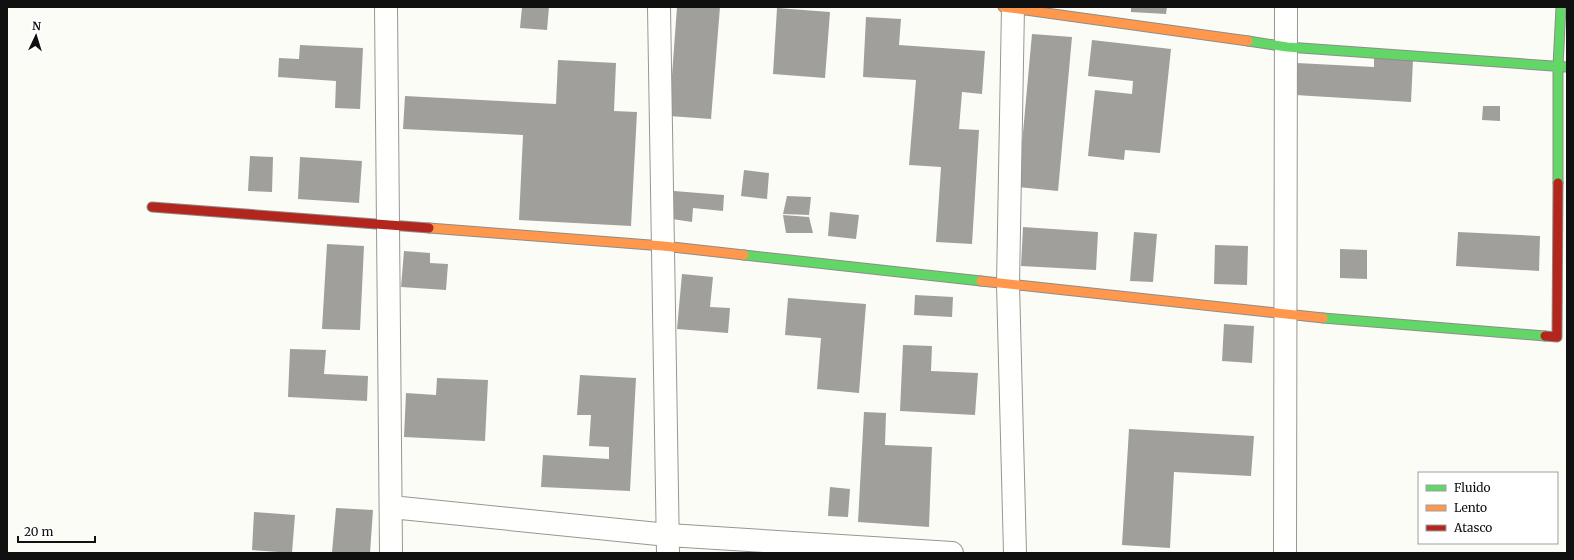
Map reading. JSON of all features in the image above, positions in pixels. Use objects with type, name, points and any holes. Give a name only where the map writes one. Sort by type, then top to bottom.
[{"type":"street","points":[[386,7],[391,553]]},
{"type":"street","points":[[659,7],[668,544]]},
{"type":"street","points":[[1015,553],[1008,284],[1010,7],[1287,47],[1563,67]]},
{"type":"street","points":[[1285,553],[1286,7]]},
{"type":"street","points":[[152,207],[664,246],[1286,315],[1562,337],[1563,67],[1560,7]]},
{"type":"street","points":[[391,507],[668,544],[952,553]]},
{"type":"building","points":[[522,7],[549,7],[547,30],[520,28]]},
{"type":"building","points":[[677,7],[720,7],[711,119],[669,116]]},
{"type":"building","points":[[1131,7],[1167,7],[1166,14],[1131,12]]},
{"type":"building","points":[[777,8],[830,12],[825,78],[773,74]]},
{"type":"building","points":[[866,17],[901,19],[899,45],[985,51],[982,94],[962,92],[959,129],[979,130],[972,244],[936,242],[941,167],[909,165],[916,80],[863,77]]},
{"type":"building","points":[[1032,34],[1072,37],[1058,191],[1018,187]]},
{"type":"building","points":[[1092,40],[1171,49],[1160,153],[1125,150],[1124,160],[1088,156],[1095,90],[1132,94],[1133,81],[1088,76]]},
{"type":"building","points":[[300,45],[363,48],[360,109],[335,108],[336,81],[278,77],[279,58],[299,59]]},
{"type":"building","points":[[1374,58],[1413,60],[1411,102],[1295,95],[1297,63],[1374,67]]},
{"type":"building","points":[[558,60],[616,63],[614,111],[637,112],[631,226],[519,220],[523,135],[403,129],[405,96],[556,104]]},
{"type":"building","points":[[1483,106],[1500,106],[1500,121],[1482,120]]},
{"type":"building","points":[[250,156],[273,157],[272,192],[248,191]]},
{"type":"building","points":[[300,157],[362,161],[359,203],[298,199]]},
{"type":"building","points":[[744,170],[769,173],[767,199],[741,196]]},
{"type":"building","points":[[674,191],[724,195],[723,211],[693,208],[692,222],[672,219]]},
{"type":"building","points":[[787,196],[811,197],[809,215],[783,214]]},
{"type":"building","points":[[830,212],[859,215],[856,239],[828,236]]},
{"type":"building","points":[[783,215],[809,217],[813,233],[786,233]]},
{"type":"building","points":[[1023,227],[1098,232],[1096,270],[1021,266]]},
{"type":"building","points":[[1134,232],[1157,234],[1153,282],[1130,281]]},
{"type":"building","points":[[1458,232],[1540,236],[1539,271],[1456,266]]},
{"type":"building","points":[[327,244],[364,246],[360,330],[322,329]]},
{"type":"building","points":[[1215,245],[1248,246],[1247,285],[1214,284]]},
{"type":"building","points":[[1340,249],[1367,250],[1367,279],[1340,278]]},
{"type":"building","points":[[404,251],[430,253],[430,263],[448,264],[446,290],[401,287]]},
{"type":"building","points":[[682,274],[713,277],[710,307],[730,308],[728,333],[677,329]]},
{"type":"building","points":[[915,295],[953,297],[952,317],[914,315]]},
{"type":"building","points":[[788,298],[866,304],[859,393],[817,389],[821,338],[785,335]]},
{"type":"building","points":[[1224,324],[1254,326],[1252,363],[1222,361]]},
{"type":"building","points":[[903,345],[932,346],[931,371],[978,373],[975,415],[900,411]]},
{"type":"building","points":[[290,349],[326,350],[324,374],[368,376],[367,401],[288,397]]},
{"type":"building","points":[[580,375],[636,378],[630,491],[541,487],[543,455],[609,459],[609,447],[589,446],[591,415],[577,415]]},
{"type":"building","points":[[437,378],[488,380],[485,441],[404,437],[406,393],[436,395]]},
{"type":"building","points":[[864,412],[886,413],[885,445],[932,447],[929,527],[858,522]]},
{"type":"building","points":[[1129,429],[1254,436],[1251,476],[1174,472],[1170,548],[1122,545]]},
{"type":"building","points":[[830,487],[850,489],[848,517],[828,516]]},
{"type":"building","points":[[336,508],[373,510],[370,553],[332,552]]},
{"type":"building","points":[[254,512],[295,515],[292,553],[252,550]]},
{"type":"traffic: fast","points":[[1558,183],[1558,66],[1561,7]]},
{"type":"traffic: fast","points":[[1248,41],[1287,47],[1567,67]]},
{"type":"traffic: fast","points":[[744,255],[981,281]]},
{"type":"traffic: fast","points":[[1323,318],[1545,336]]},
{"type":"traffic: slow","points":[[1003,7],[1248,41]]},
{"type":"traffic: slow","points":[[429,228],[663,246],[744,255]]},
{"type":"traffic: slow","points":[[981,281],[1323,318]]},
{"type":"traffic: jam","points":[[1545,336],[1557,337],[1558,183]]},
{"type":"traffic: jam","points":[[152,207],[429,228]]}]
